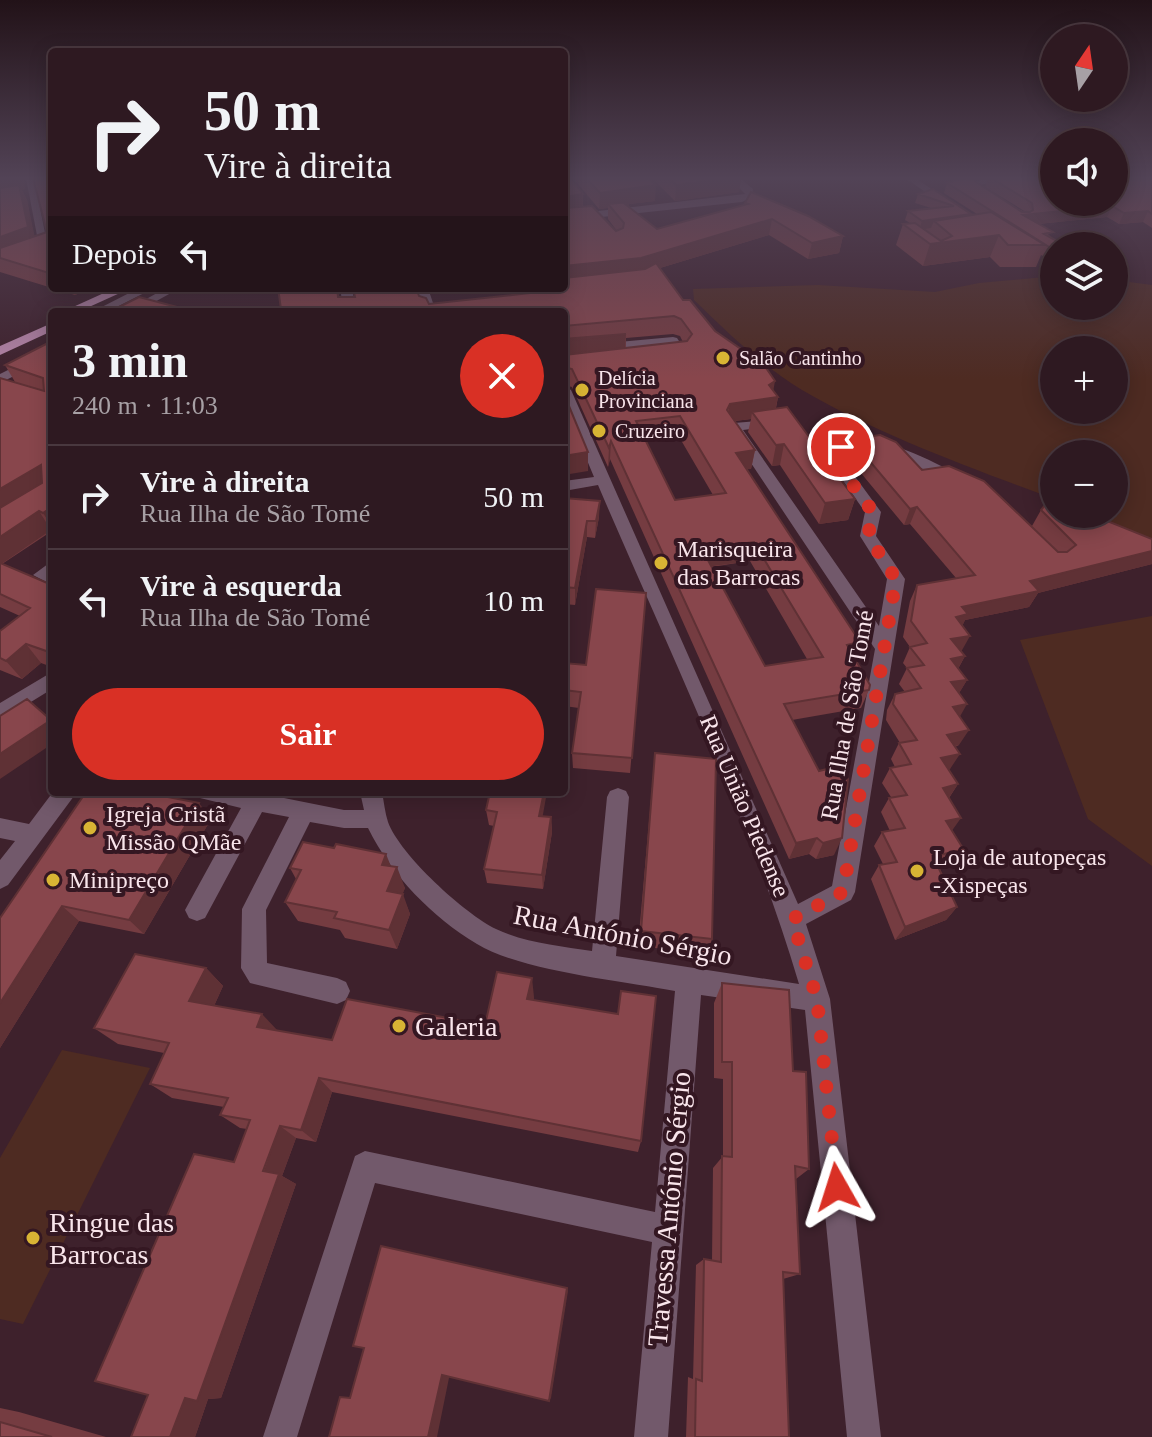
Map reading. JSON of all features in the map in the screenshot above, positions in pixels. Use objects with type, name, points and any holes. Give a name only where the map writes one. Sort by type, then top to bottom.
[{"type":"main road","points":[[78,308],[99,300]]},
{"type":"main road","points":[[0,342],[48,320]]},
{"type":"main road","points":[[0,351],[48,329]]},
{"type":"street","points":[[30,252],[48,245]]},
{"type":"street","points":[[568,288],[583,287]]},
{"type":"street","points":[[99,300],[132,292]]},
{"type":"street","points":[[137,308],[167,292]]},
{"type":"street","points":[[513,307],[527,305],[521,292]]},
{"type":"street","points":[[568,351],[673,341],[681,353],[608,361]]},
{"type":"street","points":[[0,379],[48,354]]},
{"type":"street","name":"Rua União Piedense","points":[[568,399],[792,919],[817,999],[864,1437]]},
{"type":"street","points":[[792,419],[734,427],[884,648]]},
{"type":"street","name":"Rua Ilha de São Tomé","points":[[792,919],[843,892],[896,578],[868,536],[873,512],[832,456],[841,447],[867,443],[879,445],[966,485]]},
{"type":"street","points":[[568,485],[602,480]]},
{"type":"street","points":[[0,713],[48,685]]},
{"type":"street","points":[[0,878],[63,796]]},
{"type":"street","points":[[227,796],[350,820],[376,819]]},
{"type":"street","name":"Rua António Sérgio","points":[[372,796],[376,819],[388,844],[418,883],[474,930],[514,948],[689,981],[817,999]]},
{"type":"street","points":[[603,965],[618,797]]},
{"type":"street","points":[[197,910],[256,802]]},
{"type":"street","points":[[304,811],[254,909],[254,968],[259,974],[337,991]]},
{"type":"street","points":[[0,828],[32,834]]},
{"type":"street","name":"Travessa António Sérgio","points":[[651,1437],[689,981]]},
{"type":"street","points":[[280,1437],[365,1166],[667,1230]]},
{"type":"shaded area","points":[[1040,277],[1040,320],[1128,320],[1128,282],[1152,285],[1152,540],[1125,528],[1128,528],[1128,440],[1040,440],[1040,494],[894,436],[802,390],[745,348],[694,300],[693,289],[818,285],[935,292],[979,283]]},
{"type":"shaded area","points":[[1152,616],[1152,866],[1088,819],[1020,640]]},
{"type":"shaded area","name":"Ringue das Barrocas","points":[[62,1050],[150,1068],[23,1324],[0,1319],[0,1158]]},
{"type":"building","points":[[9,245],[48,245],[48,273],[0,258],[0,248]]},
{"type":"building","points":[[568,245],[684,245],[641,258],[568,266]]},
{"type":"building","points":[[656,263],[683,300],[690,300],[715,331],[764,365],[775,381],[769,385],[778,397],[730,404],[727,410],[755,450],[736,453],[860,642],[847,645],[870,685],[869,690],[784,704],[819,771],[839,766],[848,779],[842,838],[823,843],[817,838],[796,843],[611,441],[609,448],[572,369],[568,368],[568,355],[687,341],[692,334],[681,319],[674,316],[568,326],[568,308],[281,308],[279,292],[337,292],[338,297],[355,297],[354,292],[418,292],[429,304],[534,292],[568,292],[568,278],[645,269]],"holes":[[[680,416],[726,493],[675,500],[636,421]],[[754,542],[823,657],[765,666],[702,549]]]},
{"type":"building","points":[[139,297],[181,308],[117,308]]},
{"type":"building","points":[[626,334],[568,341],[568,339]]},
{"type":"building","points":[[48,343],[48,510],[43,513],[39,511],[0,537],[0,508],[42,483],[41,465],[0,489],[0,378],[44,391],[43,378],[5,365]]},
{"type":"building","points":[[568,404],[588,452],[568,455]]},
{"type":"building","points":[[787,407],[855,499],[825,503],[784,444],[776,445],[752,412]]},
{"type":"building","points":[[880,435],[896,442],[922,470],[949,466],[984,481],[1058,552],[1067,552],[1076,545],[1059,528],[1125,528],[1152,539],[1152,551],[1030,581],[1039,591],[962,607],[968,614],[956,617],[970,636],[951,639],[965,656],[951,659],[967,680],[951,682],[967,704],[953,707],[969,730],[947,735],[960,754],[941,758],[958,784],[943,788],[961,818],[946,821],[964,850],[933,856],[957,907],[905,927],[879,865],[897,862],[882,832],[905,828],[889,798],[907,795],[890,768],[911,764],[899,743],[917,740],[893,704],[895,694],[921,688],[907,668],[924,665],[910,647],[927,643],[911,621],[917,585],[975,575],[917,507],[910,509],[851,439]]},
{"type":"building","points":[[568,498],[600,501],[596,521],[587,521],[575,588],[568,587]]},
{"type":"building","points":[[0,563],[48,583],[48,652],[26,644],[6,661],[0,658],[0,631],[30,608],[0,594]]},
{"type":"building","points":[[596,589],[646,593],[632,758],[572,753],[581,692],[568,690],[568,663],[586,665]]},
{"type":"building","points":[[27,699],[48,717],[48,722],[0,754],[0,716]]},
{"type":"building","points":[[655,753],[716,759],[712,939],[641,931]]},
{"type":"building","points":[[83,796],[163,796],[199,803],[129,920],[62,906],[0,1003],[0,918]]},
{"type":"building","points":[[489,796],[543,796],[539,816],[551,817],[542,875],[484,869],[497,812],[486,810]]},
{"type":"building","points":[[303,842],[334,848],[336,844],[386,854],[382,865],[397,867],[387,891],[403,894],[389,930],[334,918],[337,912],[285,902],[301,870],[290,868]]},
{"type":"building","points":[[135,954],[206,968],[189,1001],[262,1014],[257,1027],[332,1040],[347,999],[485,1025],[497,972],[532,978],[527,999],[618,1014],[621,991],[656,996],[641,1141],[319,1078],[301,1130],[280,1126],[263,1171],[279,1174],[197,1401],[185,1398],[170,1437],[131,1437],[148,1395],[95,1381],[194,1154],[234,1162],[250,1120],[220,1115],[228,1098],[150,1084],[169,1043],[94,1028]]},
{"type":"building","points":[[722,983],[789,990],[793,1071],[806,1072],[809,1169],[795,1166],[800,1274],[783,1272],[789,1437],[695,1437],[696,1379],[702,1381],[704,1259],[721,1262],[722,1156],[732,1157],[732,1062],[722,1062]]},
{"type":"building","points":[[381,1246],[567,1288],[549,1401],[442,1375],[428,1437],[329,1437],[340,1397],[350,1398],[364,1348],[353,1346]]},
{"type":"building","points":[[0,1422],[52,1437],[0,1437]]},
{"type":"place","name":"Salão Cantinho","points":[[723,358]]},
{"type":"place","name":"Delícia Provinciana","points":[[582,390]]},
{"type":"place","name":"Cruzeiro","points":[[599,431]]},
{"type":"place","name":"Marisqueira das Barrocas","points":[[661,563]]},
{"type":"place","name":"Igreja Cristã Missão QMãe","points":[[90,828]]},
{"type":"place","name":"Loja de autopeças -Xispeças","points":[[917,871]]},
{"type":"place","name":"Minipreço","points":[[53,880]]},
{"type":"place","name":"Galeria","points":[[399,1026]]},
{"type":"place","name":"Ringue das Barrocas","points":[[33,1238]]},
{"type":"route","points":[[837,1187],[817,999],[792,919],[843,892],[896,579],[868,536],[873,512],[832,456],[841,447]]}]
